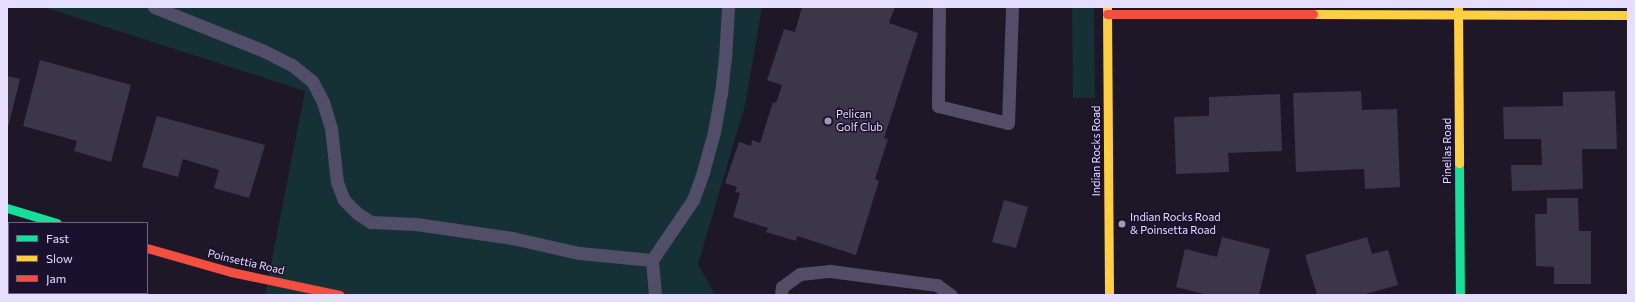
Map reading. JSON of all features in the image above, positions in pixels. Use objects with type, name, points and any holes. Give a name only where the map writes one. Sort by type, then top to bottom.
[{"type":"street","points":[[1107,11],[1458,11],[1628,15]]},
{"type":"street","name":"Indian Rocks Road","points":[[1107,11],[1109,295]]},
{"type":"street","name":"Pinellas Road","points":[[1458,11],[1460,295]]},
{"type":"street","points":[[7,208],[54,222]]},
{"type":"street","name":"Poinsettia Road","points":[[148,248],[231,272],[340,295]]},
{"type":"lane","points":[[154,7],[264,51],[292,64],[312,81],[324,102],[331,128],[337,182],[344,200],[357,213],[371,222],[416,224],[512,238],[579,253],[652,260]]},
{"type":"lane","points":[[655,295],[652,260],[693,200],[704,172],[721,94],[728,7]]},
{"type":"lane","points":[[939,7],[938,106],[1008,122],[1012,7]]},
{"type":"lane","points":[[781,295],[782,287],[800,274],[830,271],[937,285],[951,295]]},
{"type":"green space","points":[[44,7],[762,7],[745,105],[698,264],[715,295],[265,295],[305,91]]},
{"type":"green space","points":[[1072,7],[1094,7],[1095,98],[1073,98]]},
{"type":"building","name":"Pelican Golf Club","points":[[802,7],[895,7],[889,23],[918,33],[884,138],[888,139],[875,179],[879,181],[856,255],[797,236],[796,241],[766,232],[768,228],[733,217],[740,193],[735,192],[737,187],[725,183],[739,142],[751,146],[752,140],[760,143],[773,102],[776,103],[782,85],[767,80],[784,29],[795,32]]},
{"type":"building","points":[[40,60],[131,85],[111,162],[74,151],[77,141],[23,126]]},
{"type":"building","points":[[7,76],[20,79],[8,127],[7,127]]},
{"type":"building","points":[[1361,91],[1362,110],[1397,109],[1400,187],[1365,189],[1364,169],[1296,172],[1293,93]]},
{"type":"building","points":[[1615,91],[1617,149],[1582,149],[1583,189],[1512,191],[1511,165],[1542,165],[1541,139],[1504,139],[1503,107],[1563,106],[1563,92]]},
{"type":"building","points":[[1280,94],[1282,151],[1228,153],[1229,172],[1176,174],[1174,117],[1209,116],[1209,97]]},
{"type":"building","points":[[157,116],[265,145],[249,198],[214,188],[219,170],[183,159],[178,177],[142,167]]},
{"type":"building","points":[[1547,198],[1578,198],[1579,231],[1591,231],[1591,284],[1554,284],[1554,267],[1536,266],[1535,214],[1547,214]]},
{"type":"building","points":[[1004,200],[1028,207],[1016,248],[992,242]]},
{"type":"building","points":[[1222,237],[1270,249],[1259,295],[1208,295],[1176,287],[1185,249],[1217,257]]},
{"type":"building","points":[[1367,237],[1372,254],[1388,250],[1398,285],[1362,295],[1317,295],[1305,255]]},
{"type":"traffic: fast","points":[[1459,163],[1460,295]]},
{"type":"traffic: fast","points":[[7,208],[54,222]]},
{"type":"traffic: slow","points":[[1107,7],[1109,295]]},
{"type":"traffic: slow","points":[[1458,7],[1459,163]]},
{"type":"traffic: slow","points":[[1313,14],[1628,15]]},
{"type":"traffic: jam","points":[[1107,14],[1313,14]]},
{"type":"traffic: jam","points":[[148,248],[231,272],[340,295]]},
{"type":"place","name":"Pelican Golf Club","points":[[828,121]]},
{"type":"place","name":"Indian Rocks Road & Poinsetta Road","points":[[1122,224]]}]
